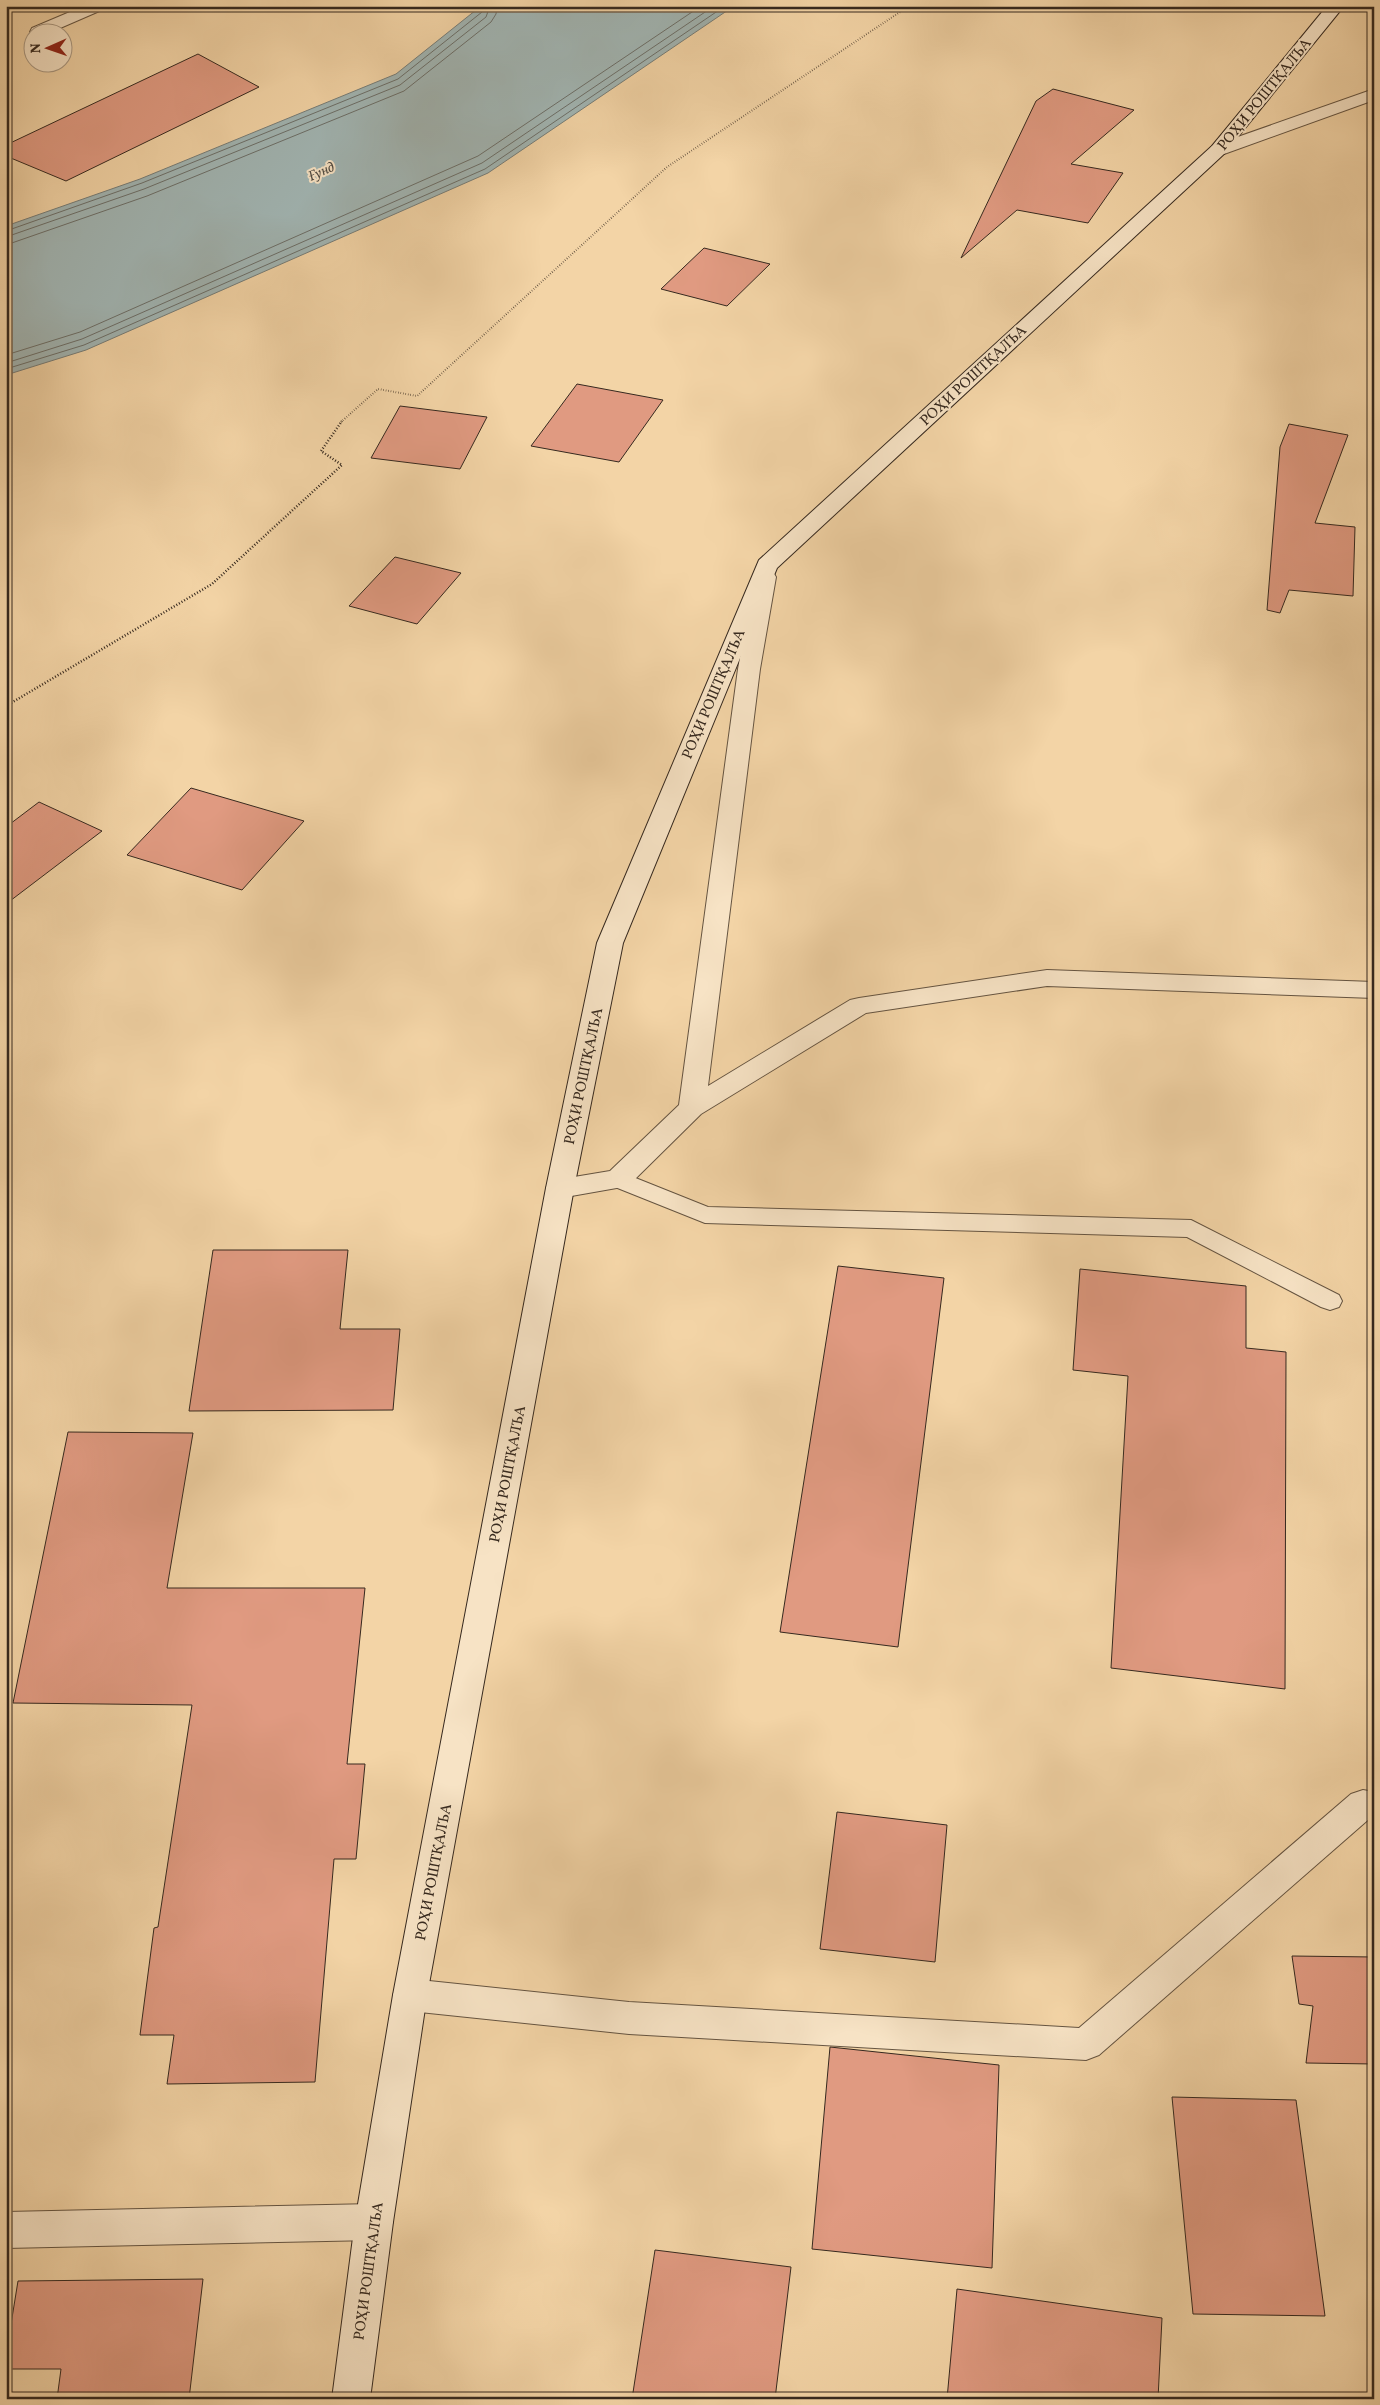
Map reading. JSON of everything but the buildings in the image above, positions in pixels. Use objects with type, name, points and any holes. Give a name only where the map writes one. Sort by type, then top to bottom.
[{"type":"main road","points":[[61,22],[98,6]]},
{"type":"main road","name":"РОҲИ РОШТҚАЛЪА","points":[[351,2399],[374,2222],[410,1995],[560,1188],[610,943],[767,565],[1218,150],[1336,6]]},
{"type":"main road","points":[[1218,150],[1374,94]]},
{"type":"main road","points":[[692,1108],[749,669],[767,565]]},
{"type":"main road","points":[[560,1188],[618,1179],[692,1108],[859,1006],[1047,978],[1374,990]]},
{"type":"main road","points":[[410,1995],[629,2018],[1086,2044],[1362,1804],[1374,1806]]},
{"type":"main road","points":[[6,2230],[374,2222]]},
{"type":"lane","points":[[618,1179],[705,1215],[1191,1229],[1330,1301]]},
{"type":"path","points":[[6,706],[212,584],[342,465],[321,451],[334,427],[354,408],[378,389],[418,396],[666,167],[910,6]]},
{"type":"water","name":"Ғунд","points":[[481,6],[734,6],[488,173],[86,350],[6,375],[6,226],[140,179],[396,74]]}]
